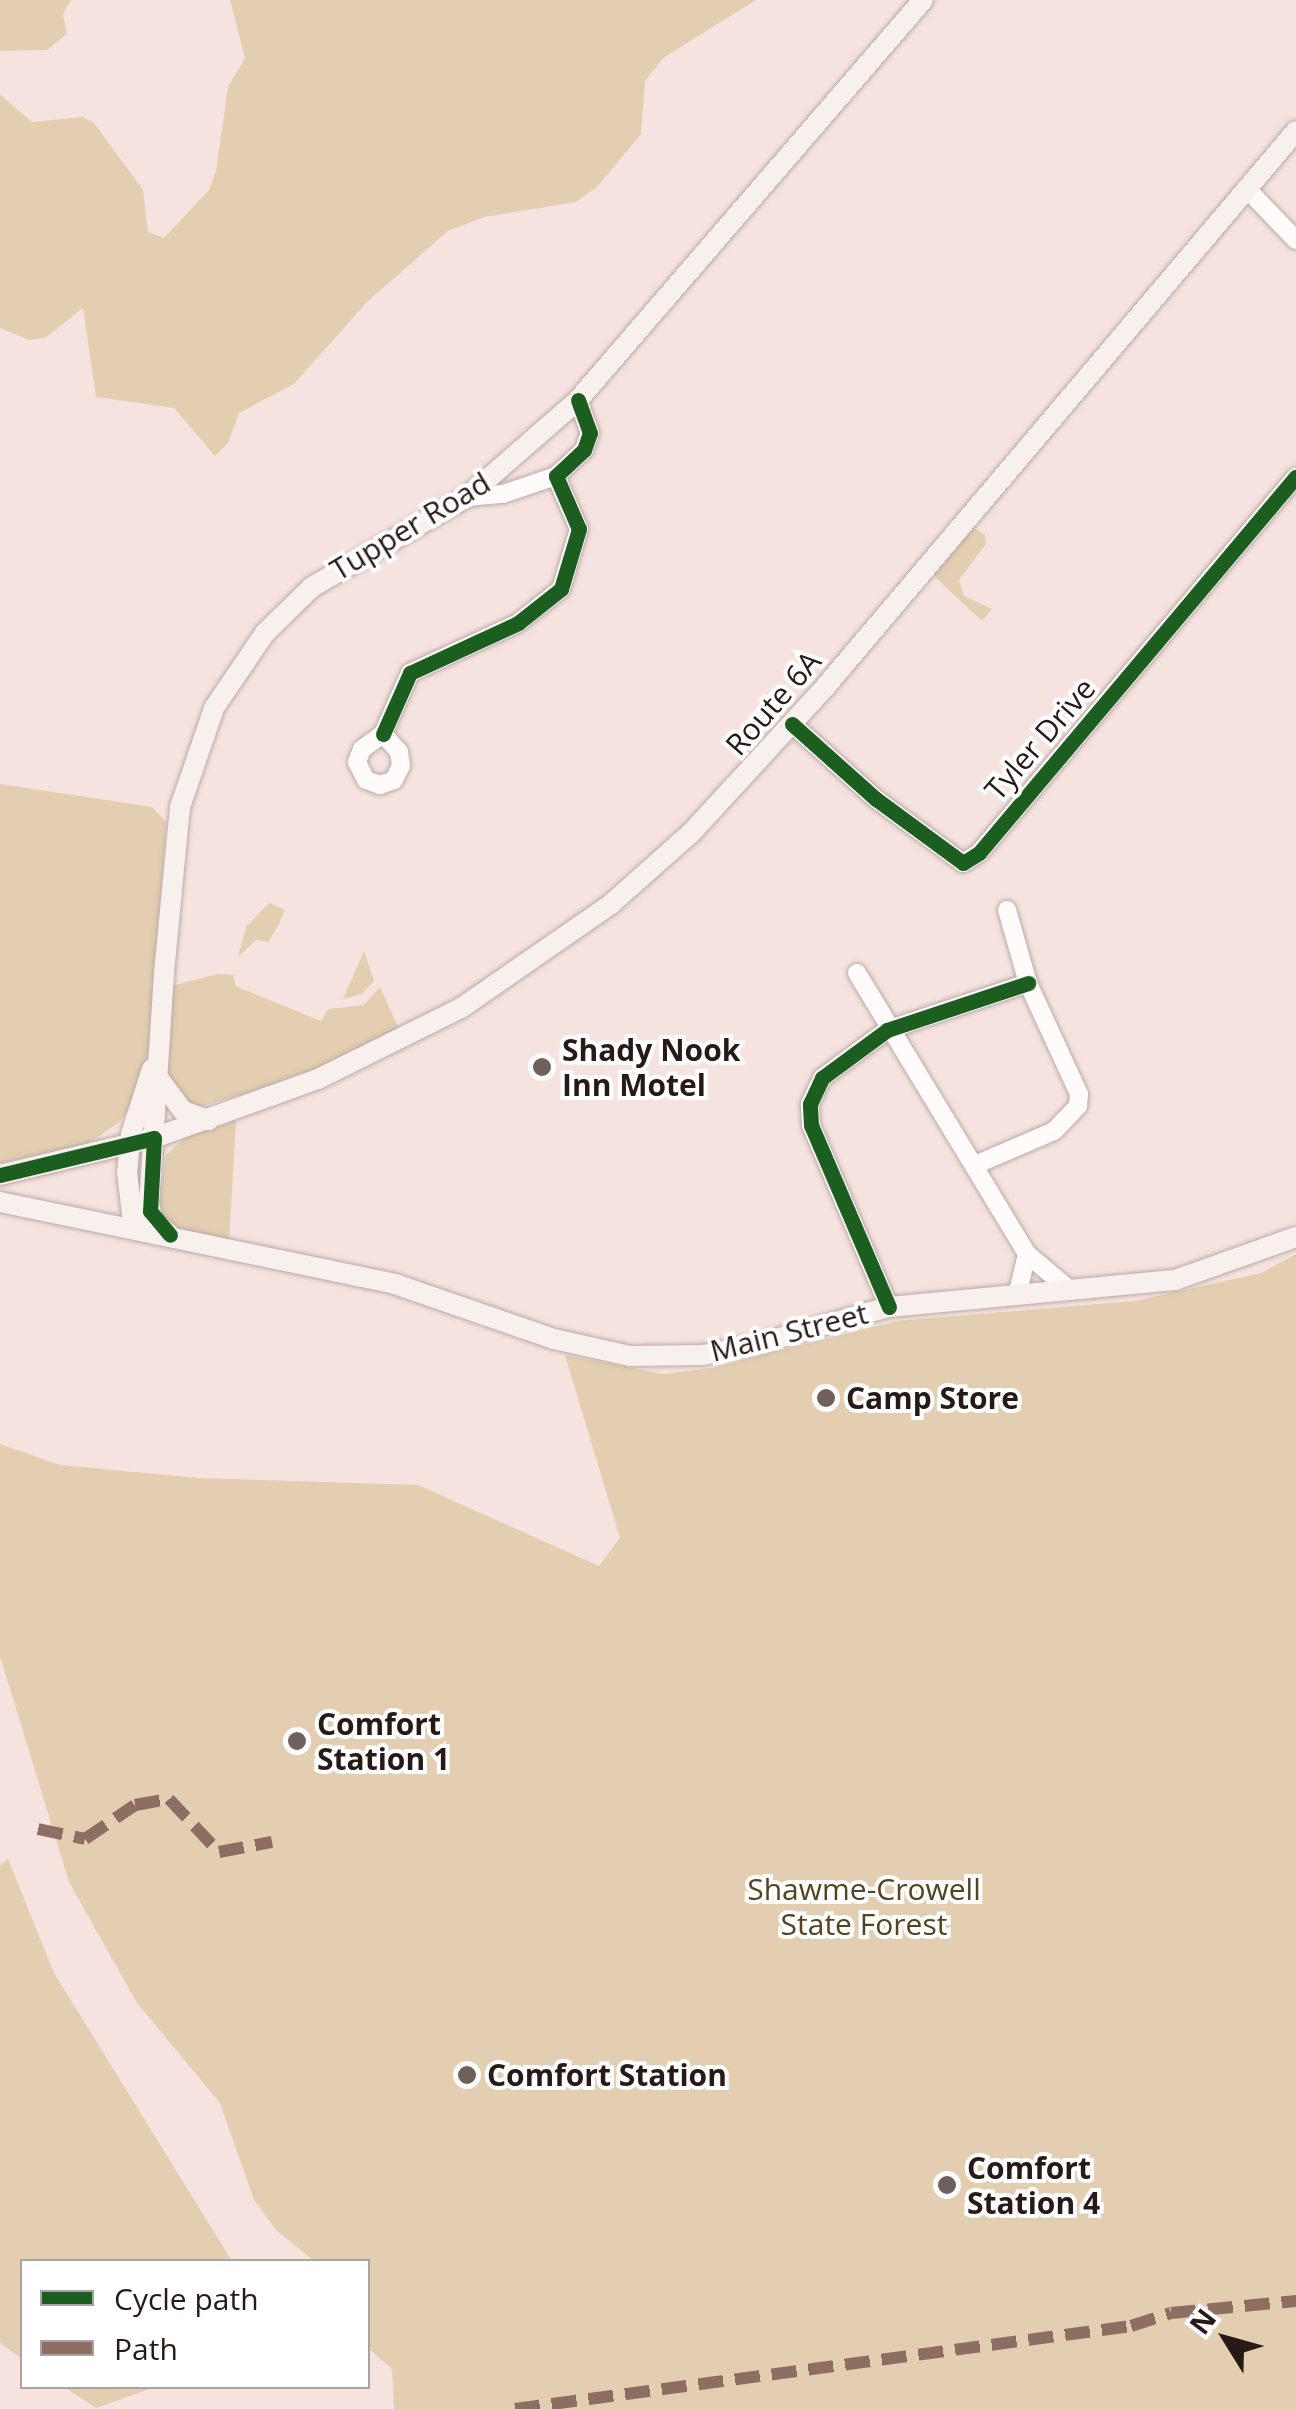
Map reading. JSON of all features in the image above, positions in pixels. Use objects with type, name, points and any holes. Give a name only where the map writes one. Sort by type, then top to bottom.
[{"type":"main road","name":"Tupper Road","points":[[154,1138],[158,1048],[180,807],[214,708],[265,633],[312,587],[467,496],[578,400],[923,0]]},
{"type":"main road","name":"Route 6A","points":[[0,1175],[154,1138],[371,1056],[461,1008],[566,938],[691,833],[792,724],[1296,131]]},
{"type":"main road","name":"Tupper Road","points":[[128,1144],[158,1048]]},
{"type":"main road","points":[[159,1078],[183,1111],[210,1120]]},
{"type":"main road","points":[[154,1138],[150,1211],[162,1234]]},
{"type":"main road","points":[[128,1144],[130,1209],[162,1234]]},
{"type":"main road","name":"Main Street","points":[[0,1202],[395,1284],[554,1340],[630,1356],[703,1355],[758,1344],[889,1306],[1175,1280],[1296,1237]]},
{"type":"street","points":[[1247,189],[1296,240]]},
{"type":"street","points":[[467,496],[503,494],[556,476],[584,450],[590,433],[578,400]]},
{"type":"street","points":[[382,734],[410,673],[518,623],[561,588],[578,529],[556,476]]},
{"type":"street","name":"Tyler Drive","points":[[792,724],[963,863],[979,853],[1296,478]]},
{"type":"street","points":[[975,1165],[1054,1132],[1078,1106],[1057,1033],[1028,983],[1007,910]]},
{"type":"street","points":[[858,973],[887,1030],[1028,1254],[1071,1291]]},
{"type":"street","points":[[889,1306],[811,1125],[810,1104],[822,1078],[887,1030],[1028,983]]},
{"type":"street","points":[[1017,1296],[1028,1254]]},
{"type":"green space","points":[[0,0],[71,0],[63,14],[67,34],[47,50],[0,51]]},
{"type":"green space","points":[[230,0],[756,0],[663,58],[645,81],[641,134],[596,188],[576,202],[484,217],[448,231],[367,302],[294,384],[239,413],[228,443],[215,456],[174,408],[96,397],[83,308],[45,338],[29,340],[0,328],[0,95],[32,122],[83,117],[94,123],[143,190],[148,232],[164,238],[209,190],[216,171],[228,87],[245,58]]},
{"type":"green space","points":[[972,527],[985,535],[986,544],[959,580],[964,596],[992,609],[982,621],[931,573]]},
{"type":"green space","points":[[0,784],[152,807],[166,822],[150,1046],[135,1097],[121,1121],[86,1145],[0,1163]]},
{"type":"green space","points":[[269,903],[285,910],[278,926],[268,942],[256,940],[238,957],[246,927]]},
{"type":"green space","points":[[364,951],[374,981],[362,994],[343,999]]},
{"type":"green space","points":[[217,974],[234,975],[235,986],[321,1021],[328,1009],[364,1005],[380,987],[399,1029],[306,1075],[199,1107],[182,1099],[167,1075],[172,986]]},
{"type":"green space","points":[[236,1121],[229,1240],[168,1226],[158,1214],[166,1155],[187,1136]]},
{"type":"green space","name":"Shawme-Crowell State Forest","points":[[1296,1254],[1296,2409],[394,2409],[392,2369],[370,2350],[370,2259],[312,2259],[276,2230],[254,2200],[220,2103],[137,2003],[69,1882],[0,1656],[0,1444],[60,1465],[199,1478],[418,1485],[599,1566],[620,1538],[565,1355],[663,1374],[712,1368],[897,1321],[1135,1301],[1261,1273]]},
{"type":"green space","points":[[8,1859],[54,1973],[231,2259],[20,2259],[20,2358],[0,2343],[0,1865]]},
{"type":"green space","points":[[67,2389],[149,2389],[96,2408]]},
{"type":"marked path","points":[[38,1829],[85,1839],[135,1805],[169,1799],[219,1852],[272,1842]]},
{"type":"marked path","points":[[515,2409],[1131,2326],[1171,2313],[1296,2301]]},
{"type":"cycle path","points":[[383,734],[410,673],[518,623],[561,589],[579,529],[556,476],[584,450],[590,433],[578,400]]},
{"type":"cycle path","points":[[792,724],[876,799],[963,863],[979,853],[1296,477]]},
{"type":"cycle path","points":[[889,1307],[811,1125],[810,1104],[822,1078],[887,1030],[1028,983]]},
{"type":"cycle path","points":[[0,1175],[154,1138],[150,1211],[170,1235]]},
{"type":"place","name":"Shady Nook Inn Motel","points":[[542,1067]]},
{"type":"place","name":"Camp Store","points":[[826,1398]]},
{"type":"place","name":"Comfort Station 1","points":[[297,1741]]},
{"type":"place","name":"Comfort Station","points":[[467,2075]]},
{"type":"place","name":"Comfort Station 4","points":[[947,2185]]}]
